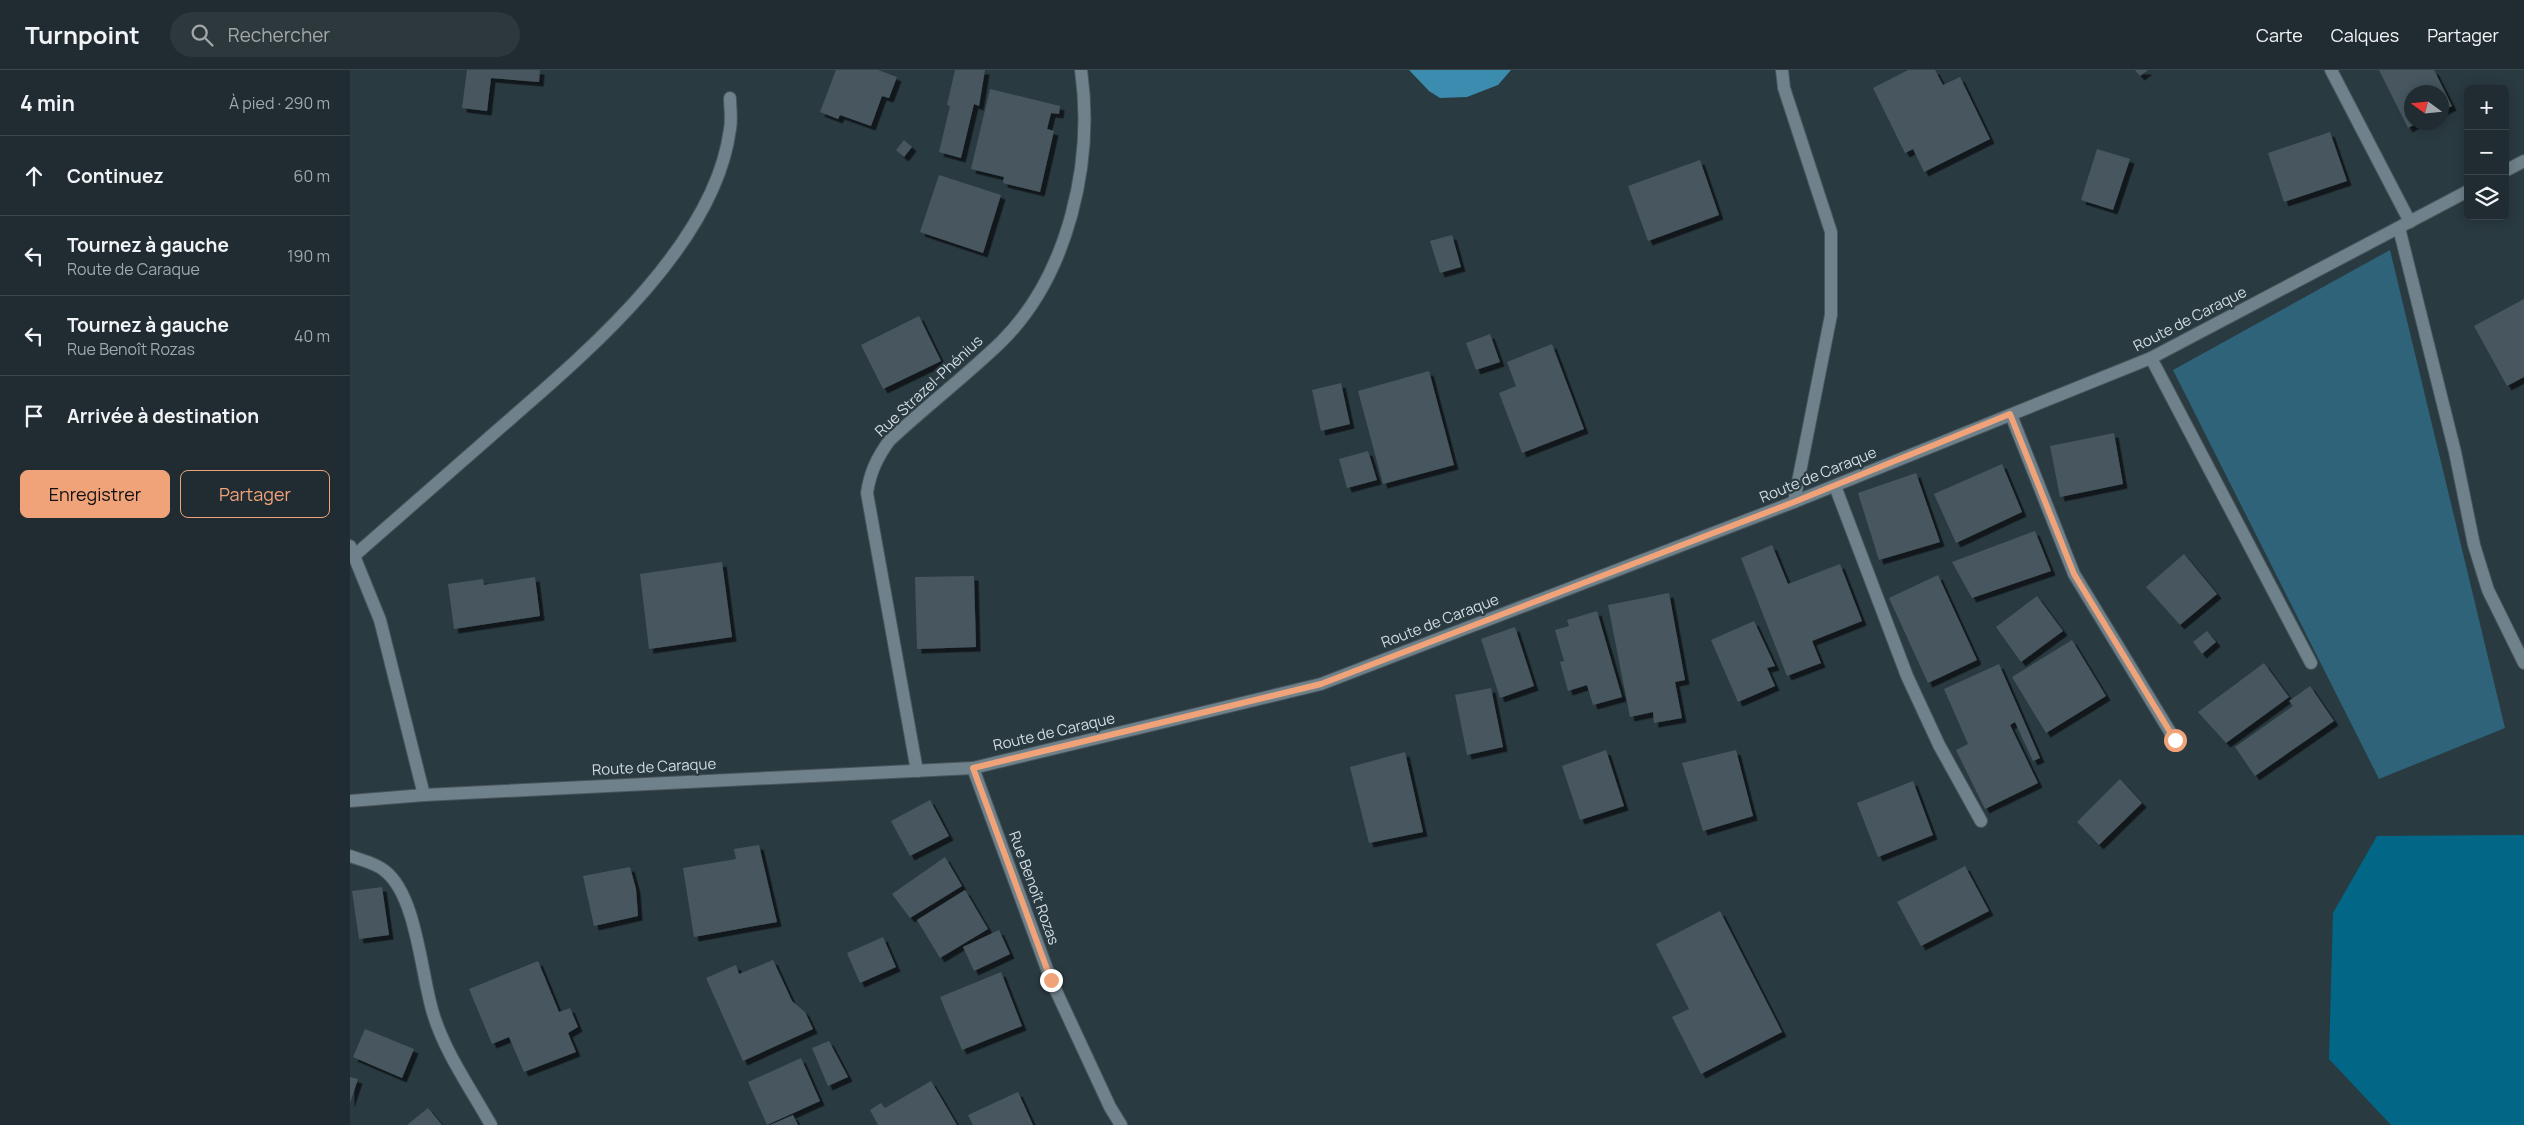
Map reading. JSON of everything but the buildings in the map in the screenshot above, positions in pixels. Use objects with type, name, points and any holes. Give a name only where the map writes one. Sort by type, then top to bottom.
[{"type":"street","name":"Rue Strazel-Phénius","points":[[917,770],[867,492],[870,477],[877,458],[889,441],[1002,340],[1029,307],[1056,259],[1067,230],[1084,145],[1082,70]]},
{"type":"street","points":[[1782,70],[1784,88],[1831,232],[1831,315],[1794,502]]},
{"type":"street","points":[[2331,70],[2405,225],[2474,545],[2488,590],[2524,663]]},
{"type":"street","points":[[424,795],[380,620],[352,550],[556,379],[632,307],[657,276],[694,222],[713,186],[726,152],[731,127],[730,98]]},
{"type":"street","points":[[2509,169],[2524,162]]},
{"type":"street","name":"Route de Caraque","points":[[350,801],[424,795],[973,768],[1321,684],[1835,486],[2151,358],[2464,193]]},
{"type":"street","points":[[2151,358],[2311,663]]},
{"type":"street","points":[[2010,414],[2074,574],[2175,740]]},
{"type":"street","points":[[1835,486],[1907,676],[1939,745],[1982,820]]},
{"type":"street","name":"Rue Benoît Rozas","points":[[973,768],[1051,980],[1110,1107],[1121,1125]]},
{"type":"street","points":[[350,856],[385,870],[400,888],[411,917],[433,1013],[443,1039],[491,1125]]},
{"type":"shaded area","points":[[1409,70],[1511,70],[1498,85],[1467,97],[1440,98],[1429,91]]},
{"type":"shaded area","points":[[2390,250],[2505,728],[2379,779],[2173,370]]},
{"type":"shaded area","points":[[2524,835],[2524,1125],[2391,1125],[2329,1059],[2333,913],[2377,836]]},
{"type":"route","points":[[1051,980],[973,768],[1321,684],[1794,502],[2010,414],[2074,574],[2175,740]]}]
